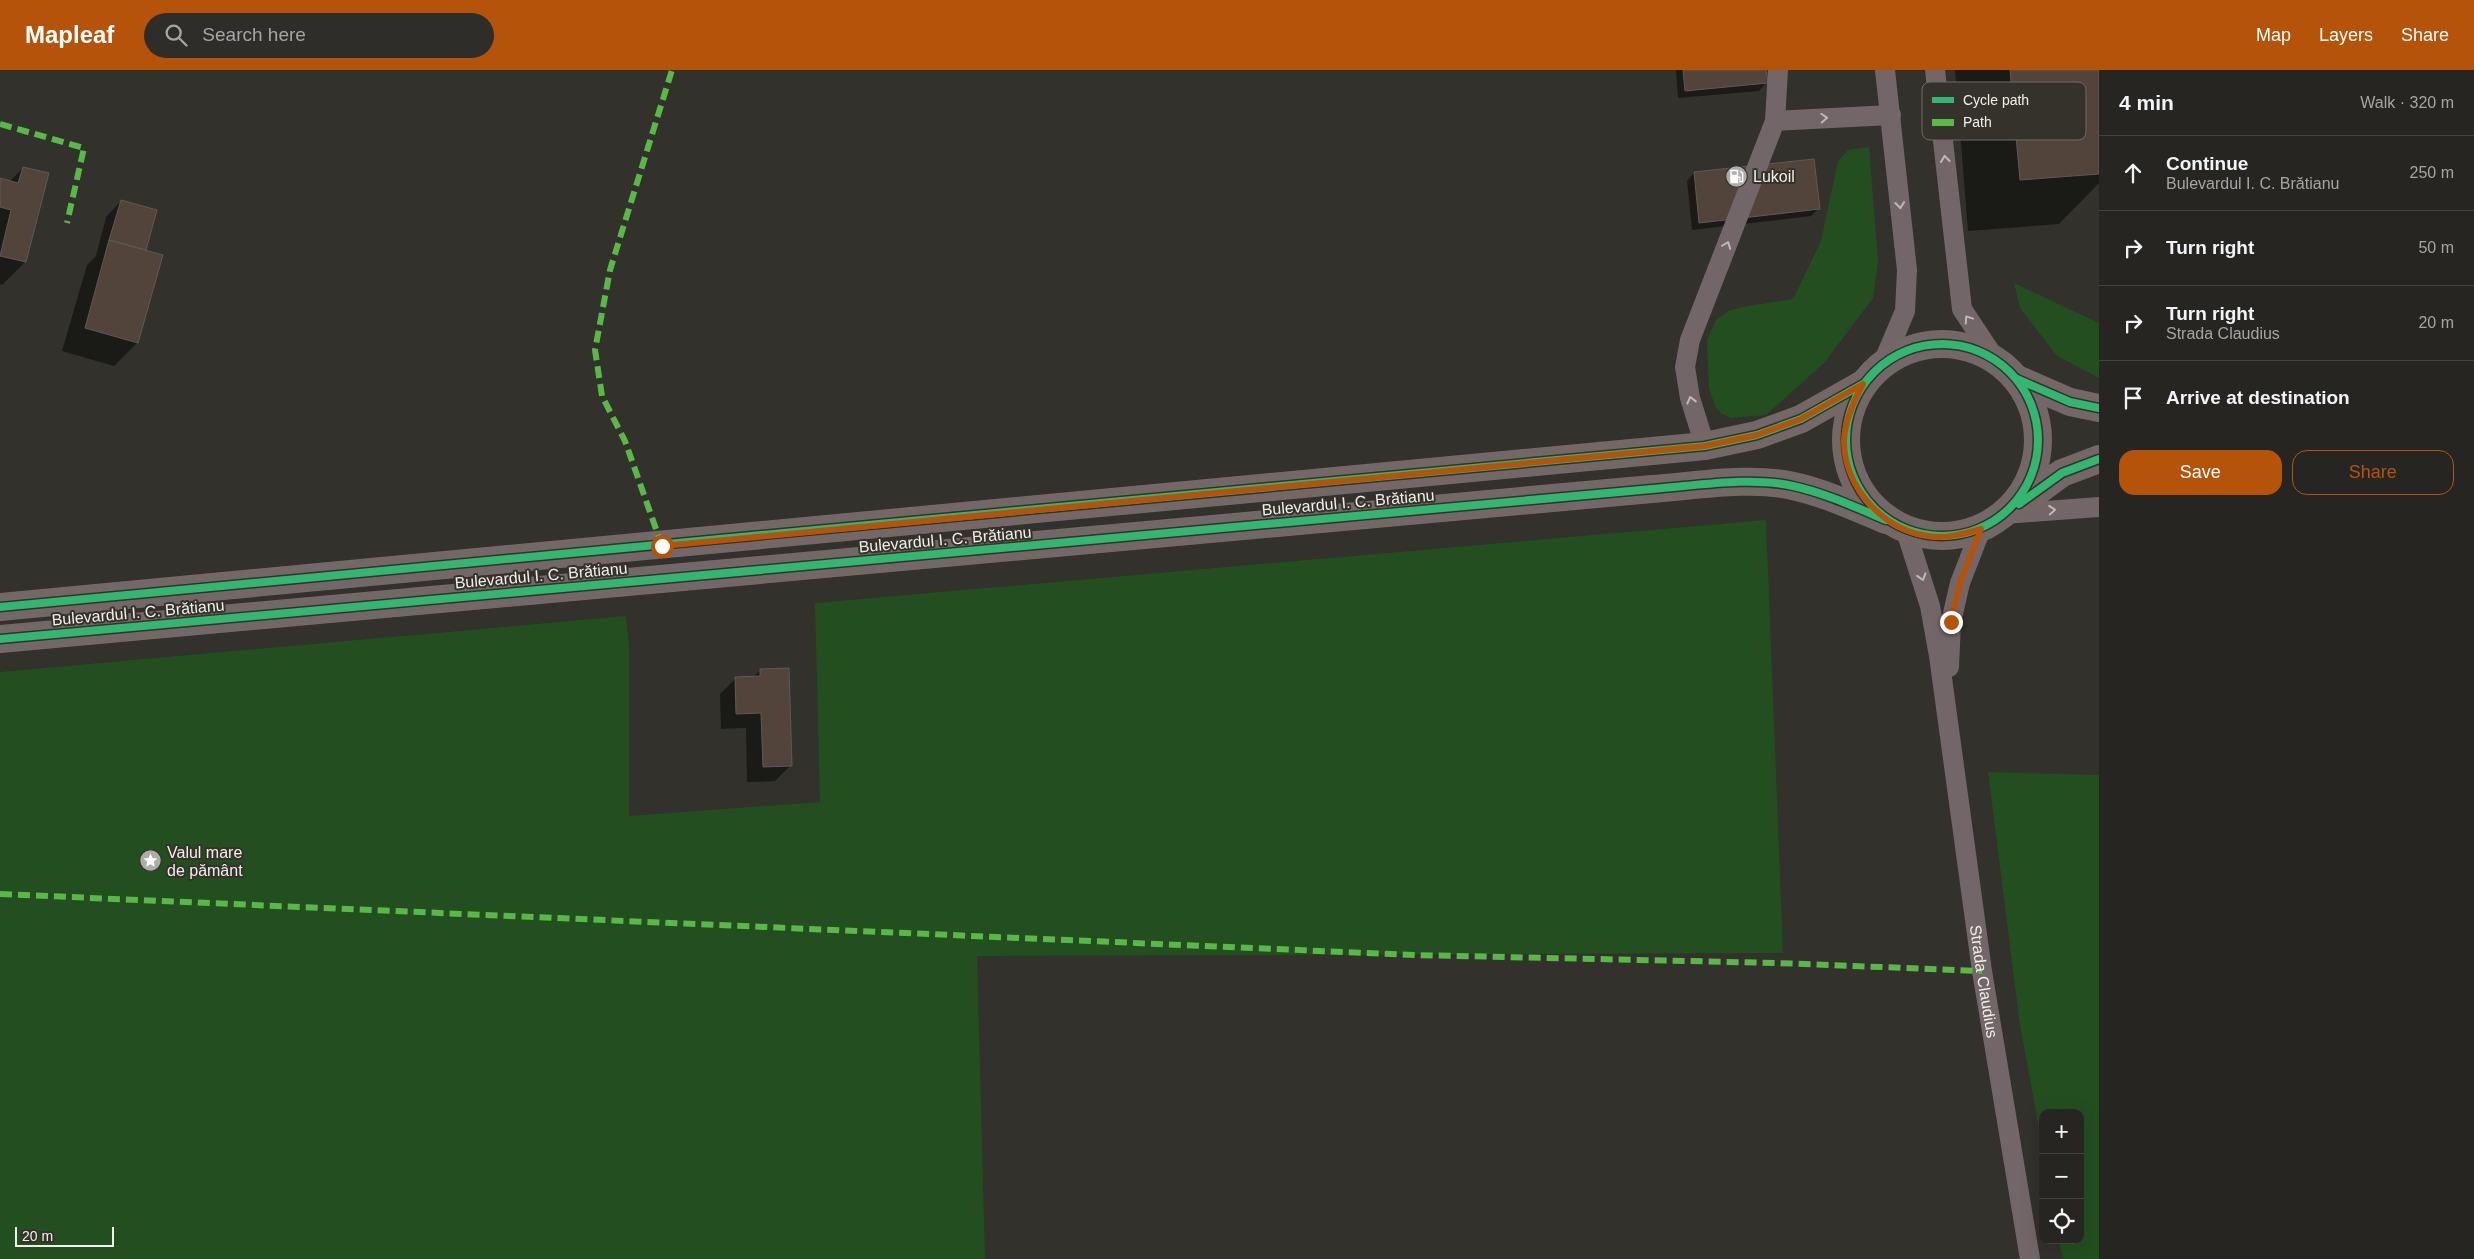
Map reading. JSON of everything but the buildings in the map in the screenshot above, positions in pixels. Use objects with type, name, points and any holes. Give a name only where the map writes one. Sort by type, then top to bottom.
[{"type":"main road","points":[[1896,525],[1864,499],[1850,472],[1844,442],[1849,411],[1863,384],[1883,363],[1910,349],[1939,343],[1968,347],[1995,359],[2017,379],[2030,400],[2038,424],[2039,449],[2033,473],[2022,495],[2005,514]]},
{"type":"main road","points":[[2017,379],[2070,402],[2099,408]]},
{"type":"main road","name":"Bulevardul I. C. Brătianu","points":[[0,607],[1705,446],[1757,435],[1801,419],[1863,384]]},
{"type":"main road","points":[[2005,514],[2062,473],[2099,459]]},
{"type":"main road","name":"Bulevardul I. C. Brătianu","points":[[0,639],[1681,487],[1748,483],[1791,486],[1825,495],[1896,525],[1928,536],[1951,537],[1981,529],[2005,514]]},
{"type":"lane","points":[[1705,446],[1690,398],[1685,367],[1690,340],[1775,121],[1778,70]]},
{"type":"lane","points":[[1883,363],[1905,312],[1907,270],[1885,70]]},
{"type":"lane","points":[[1775,121],[1891,114]]},
{"type":"lane","points":[[1943,140],[1962,309],[1995,359]]},
{"type":"lane","points":[[2005,514],[2099,507]]},
{"type":"lane","name":"Strada Claudius","points":[[1896,525],[1930,606],[1946,702],[1982,971],[2030,1259]]},
{"type":"lane","name":"Strada Claudius","points":[[1946,702],[1951,622],[1960,583],[1981,529]]},
{"type":"green space","points":[[1869,147],[1878,261],[1873,298],[1824,363],[1766,415],[1731,418],[1722,414],[1716,408],[1709,389],[1707,340],[1716,320],[1728,311],[1793,299],[1821,241],[1838,161],[1848,150]]},
{"type":"green space","points":[[2014,283],[2099,323],[2099,378],[2057,356],[2020,308]]},
{"type":"green space","points":[[1766,520],[1783,953],[977,956],[985,1259],[0,1259],[0,672],[626,616],[629,646],[629,816],[820,802],[815,603]]},
{"type":"green space","points":[[1988,772],[2099,775],[2099,1259],[2063,1259],[2060,1244],[2084,1244],[2084,1109],[2039,1109],[2039,1127],[2020,1025]]},
{"type":"marked path","points":[[662,546],[625,441],[602,396],[595,350],[610,270],[672,70]]},
{"type":"marked path","points":[[0,124],[84,148],[67,223]]},
{"type":"marked path","points":[[0,894],[1414,955],[1777,963],[1982,971]]},
{"type":"cycle path","points":[[1951,344],[1961,345],[1987,355],[2003,365],[2017,379],[2031,403],[2037,421],[2038,440],[2037,459],[2031,477],[2017,501],[2003,515],[1979,529],[1961,535],[1933,536],[1923,535],[1897,525],[1881,515],[1867,501],[1853,477],[1847,459],[1846,431],[1847,421],[1857,395],[1867,379],[1881,365],[1905,351],[1923,345],[1951,344]]},
{"type":"cycle path","points":[[2017,379],[2070,402],[2099,408]]},
{"type":"cycle path","points":[[0,607],[1705,446],[1757,435],[1801,419],[1863,384]]},
{"type":"cycle path","points":[[2019,504],[2062,473],[2099,459]]},
{"type":"cycle path","points":[[0,639],[1722,483],[1759,482],[1793,486],[1828,496],[1886,520]]},
{"type":"place","name":"Lukoil","points":[[1737,176]]},
{"type":"place","name":"Valul mare de pământ","points":[[151,861]]},
{"type":"route","points":[[662,546],[1705,446],[1757,435],[1801,419],[1863,384],[1849,411],[1844,442],[1850,472],[1864,499],[1886,520],[1906,531],[1928,536],[1951,537],[1981,529],[1960,583],[1951,622]]}]
